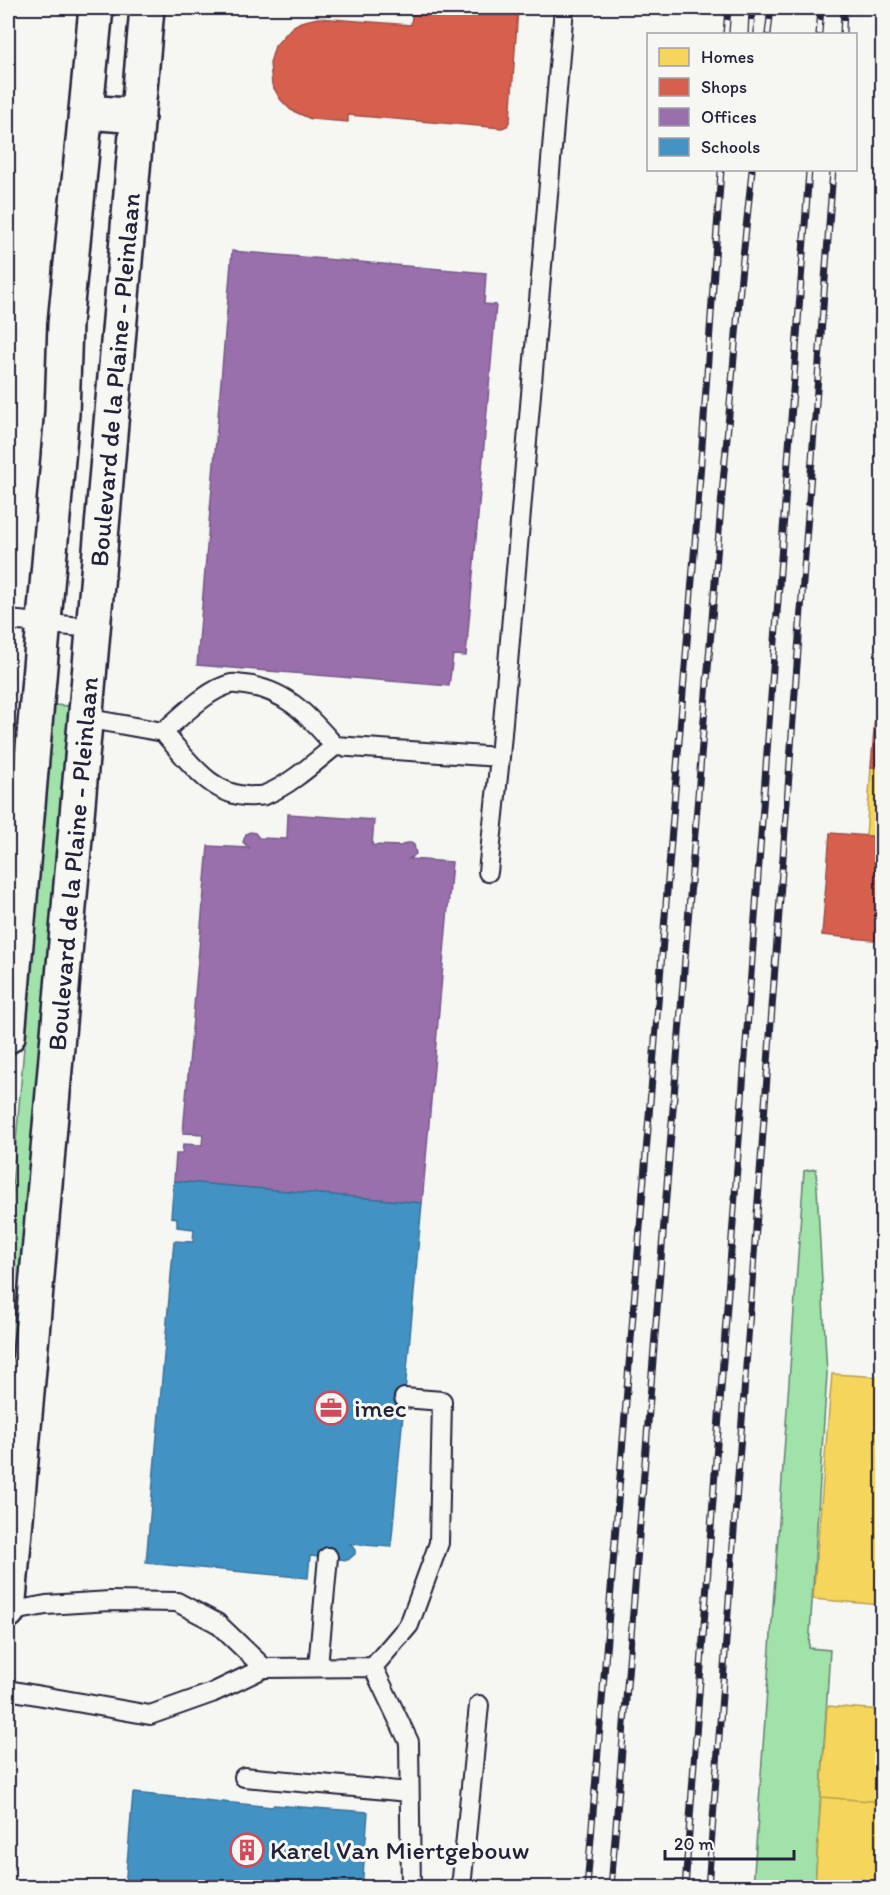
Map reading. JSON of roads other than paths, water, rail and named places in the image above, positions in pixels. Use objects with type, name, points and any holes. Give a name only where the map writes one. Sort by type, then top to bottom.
[{"type":"main road","name":"Boulevard de la Plaine - Pleinlaan","points":[[8,1036],[62,413],[65,324],[96,8]]},
{"type":"main road","name":"Boulevard de la Plaine - Pleinlaan","points":[[8,1611],[147,8]]},
{"type":"main road","points":[[87,112],[138,116]]},
{"type":"lane","points":[[488,872],[500,757],[564,8]]},
{"type":"lane","points":[[8,620],[92,628]]},
{"type":"lane","points":[[164,732],[213,692],[232,684],[253,686],[280,694],[310,719],[334,746]]},
{"type":"lane","points":[[85,718],[164,732],[206,778],[222,790],[246,796],[266,795],[304,771],[334,746],[500,757]]},
{"type":"lane","points":[[8,1690],[150,1716],[212,1692],[264,1668],[374,1666],[409,1625],[440,1543],[442,1401],[404,1398]]},
{"type":"lane","points":[[318,1667],[328,1557]]},
{"type":"lane","points":[[8,1611],[46,1605],[110,1601],[177,1602],[217,1623],[264,1668]]},
{"type":"lane","points":[[374,1666],[409,1742],[411,1887]]},
{"type":"lane","points":[[461,1887],[479,1705]]},
{"type":"lane","points":[[244,1777],[409,1792]]},
{"type":"railway","points":[[726,33],[728,8]]},
{"type":"railway","points":[[751,33],[752,8]]},
{"type":"railway","points":[[768,33],[771,8]]},
{"type":"railway","points":[[819,33],[821,8]]},
{"type":"railway","points":[[843,33],[844,8]]},
{"type":"railway","points":[[587,1888],[698,505],[721,171]]},
{"type":"railway","points":[[611,1888],[721,506],[752,171]]},
{"type":"railway","points":[[685,1888],[809,171]]},
{"type":"railway","points":[[708,1888],[833,171]]},
{"type":"place","name":"imec","points":[[331,1408]]},
{"type":"place","name":"Karel Van Miertgebouw","points":[[247,1850]]}]
